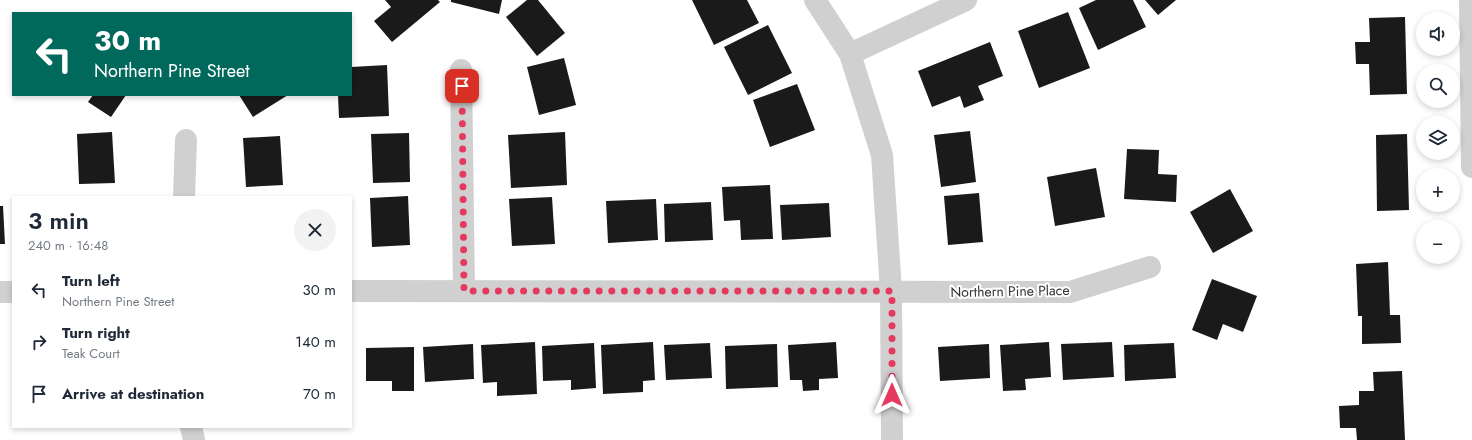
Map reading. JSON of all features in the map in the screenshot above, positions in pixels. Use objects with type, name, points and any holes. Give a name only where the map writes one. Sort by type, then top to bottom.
[{"type":"street","points":[[815,0],[850,54],[882,155],[892,291],[892,440]]},
{"type":"street","points":[[850,54],[966,0]]},
{"type":"street","points":[[1470,0],[1472,167]]},
{"type":"street","points":[[461,70],[464,291]]},
{"type":"street","points":[[184,196],[186,140]]},
{"type":"street","name":"Northern Pine Place","points":[[352,291],[1070,292],[1150,267]]},
{"type":"street","points":[[0,292],[12,292]]},
{"type":"street","points":[[191,428],[194,440]]},
{"type":"building","points":[[385,0],[438,0],[440,2],[392,42],[374,21],[391,7]]},
{"type":"building","points":[[451,0],[502,0],[499,14],[451,2]]},
{"type":"building","points":[[527,0],[538,0],[565,33],[537,56],[506,17]]},
{"type":"building","points":[[692,0],[747,0],[759,23],[714,45]]},
{"type":"building","points":[[1096,0],[1133,0],[1146,27],[1098,50],[1079,8]]},
{"type":"building","points":[[1145,0],[1176,0],[1158,15]]},
{"type":"building","points":[[1068,12],[1090,68],[1039,88],[1018,31]]},
{"type":"building","points":[[1405,17],[1407,94],[1370,95],[1369,64],[1356,64],[1355,42],[1370,42],[1369,18]]},
{"type":"building","points":[[768,25],[792,73],[748,95],[724,47]]},
{"type":"building","points":[[990,42],[1003,76],[978,86],[984,100],[964,108],[960,96],[932,107],[918,71]]},
{"type":"building","points":[[564,58],[576,105],[539,115],[527,67]]},
{"type":"building","points":[[387,65],[389,116],[339,118],[338,96],[352,96],[352,67]]},
{"type":"building","points":[[797,84],[815,130],[770,147],[753,100]]},
{"type":"building","points":[[92,96],[125,96],[111,117],[88,102]]},
{"type":"building","points":[[240,96],[286,96],[253,117]]},
{"type":"building","points":[[970,131],[976,182],[941,187],[934,135]]},
{"type":"building","points":[[112,132],[115,183],[79,184],[77,134]]},
{"type":"building","points":[[565,132],[567,185],[511,188],[508,135]]},
{"type":"building","points":[[409,133],[410,182],[373,183],[371,134]]},
{"type":"building","points":[[1407,134],[1409,210],[1377,211],[1376,135]]},
{"type":"building","points":[[280,136],[283,185],[246,187],[243,138]]},
{"type":"building","points":[[1127,149],[1159,150],[1158,174],[1177,175],[1176,202],[1124,199]]},
{"type":"building","points":[[1096,168],[1105,217],[1055,226],[1047,177]]},
{"type":"building","points":[[770,185],[773,239],[741,240],[740,220],[724,221],[722,187]]},
{"type":"building","points":[[1230,189],[1253,231],[1213,253],[1190,212]]},
{"type":"building","points":[[979,193],[983,242],[948,245],[944,196]]},
{"type":"building","points":[[408,196],[410,245],[372,247],[370,198]]},
{"type":"building","points":[[552,197],[555,244],[512,246],[509,199]]},
{"type":"building","points":[[656,199],[658,240],[608,243],[606,201]]},
{"type":"building","points":[[711,202],[713,240],[665,242],[664,204]]},
{"type":"building","points":[[829,203],[831,237],[782,240],[780,205]]},
{"type":"building","points":[[0,206],[3,206],[5,244],[0,244]]},
{"type":"building","points":[[1388,262],[1390,315],[1400,315],[1401,343],[1362,344],[1362,316],[1358,316],[1356,264]]},
{"type":"building","points":[[1212,279],[1257,296],[1243,332],[1223,324],[1217,340],[1192,330]]},
{"type":"building","points":[[535,342],[537,394],[497,396],[497,382],[483,383],[481,345]]},
{"type":"building","points":[[653,342],[655,380],[643,381],[643,392],[603,394],[601,345]]},
{"type":"building","points":[[836,342],[838,378],[819,379],[819,390],[803,391],[802,380],[790,380],[788,345]]},
{"type":"building","points":[[1049,342],[1051,377],[1025,379],[1026,390],[1003,391],[1000,345]]},
{"type":"building","points":[[1112,342],[1114,377],[1063,380],[1061,344]]},
{"type":"building","points":[[594,343],[596,388],[571,390],[571,380],[543,381],[542,346]]},
{"type":"building","points":[[710,343],[712,378],[666,380],[664,345]]},
{"type":"building","points":[[1174,343],[1176,378],[1125,381],[1124,345]]},
{"type":"building","points":[[473,344],[474,379],[425,382],[423,347]]},
{"type":"building","points":[[777,344],[778,387],[726,389],[725,346]]},
{"type":"building","points":[[989,344],[990,378],[940,381],[938,347]]},
{"type":"building","points":[[414,347],[414,391],[392,391],[392,381],[366,381],[366,348]]},
{"type":"building","points":[[1402,371],[1405,440],[1357,440],[1356,428],[1340,428],[1339,406],[1359,405],[1359,391],[1374,391],[1373,372]]},
{"type":"route","points":[[462,86],[464,291],[892,291],[892,395]]}]
